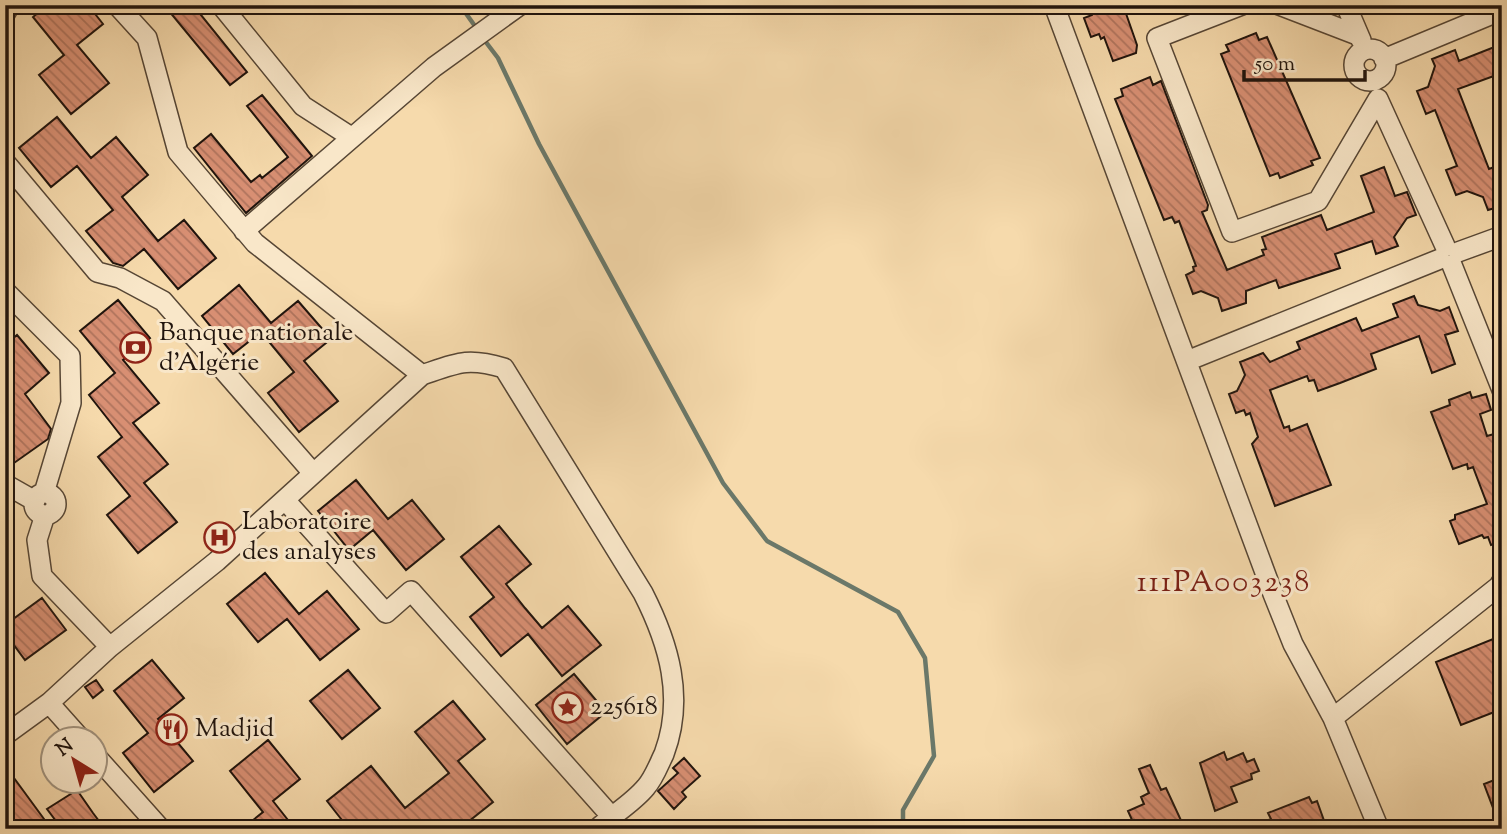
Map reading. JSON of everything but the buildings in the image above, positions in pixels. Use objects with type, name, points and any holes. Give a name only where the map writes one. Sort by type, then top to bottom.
[{"type":"street","points":[[5,14],[10,5]]},
{"type":"street","points":[[117,5],[147,38],[178,152],[244,231],[422,375]]},
{"type":"street","points":[[221,5],[303,106],[351,137]]},
{"type":"street","points":[[244,231],[434,67],[520,5]]},
{"type":"street","points":[[1054,5],[1283,621],[1333,718],[1379,829]]},
{"type":"street","points":[[1242,5],[1157,38],[1232,232],[1318,201],[1376,90],[1385,70],[1346,5]]},
{"type":"street","points":[[1279,5],[1370,48]]},
{"type":"street","points":[[1502,10],[1370,48],[1355,58],[1354,69],[1359,77],[1376,90],[1449,255],[1502,390]]},
{"type":"street","points":[[5,162],[97,272],[120,278],[163,301],[313,473]]},
{"type":"street","points":[[1187,361],[1502,236]]},
{"type":"street","points":[[5,291],[70,356],[71,403],[41,503],[37,540],[42,576],[110,647]]},
{"type":"street","points":[[5,735],[49,702],[110,647],[217,561],[313,473],[422,375],[464,360],[504,368],[643,593],[659,625],[672,669],[675,701],[671,735],[647,787],[604,822],[411,591],[386,613],[285,499]]},
{"type":"street","points":[[5,484],[41,503]]},
{"type":"street","points":[[1333,718],[1499,586]]},
{"type":"street","points":[[1499,586],[1502,610]]},
{"type":"street","points":[[49,702],[70,726]]},
{"type":"street","points":[[108,770],[161,829]]},
{"type":"waterway","points":[[460,5],[477,29]]},
{"type":"waterway","points":[[482,37],[498,58],[539,144],[723,483],[767,541],[898,612],[925,658],[934,756],[903,810],[903,829]]},
{"type":"place","name":"Banque nationale d'Algérie","points":[[136,348]]},
{"type":"place","name":"Laboratoire des analyses","points":[[219,537]]},
{"type":"place","name":"225618","points":[[567,707]]},
{"type":"place","name":"Madjid","points":[[172,729]]},
{"type":"district","name":"111PA003238","points":[[1224,583]]}]
